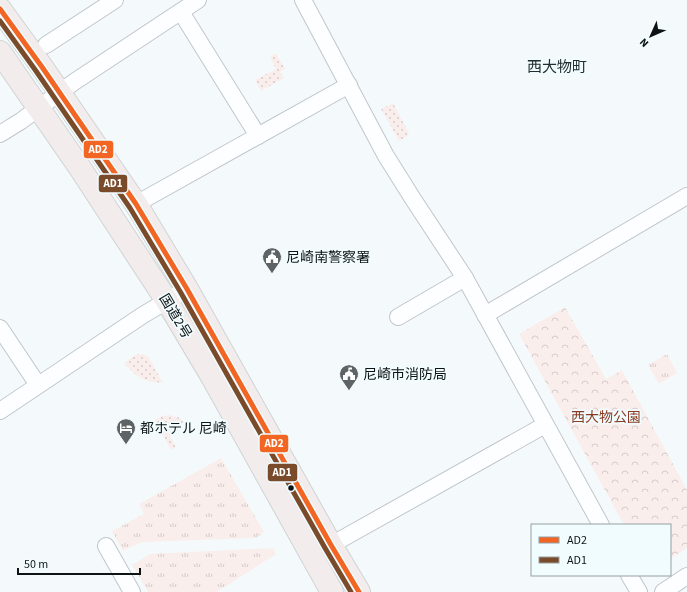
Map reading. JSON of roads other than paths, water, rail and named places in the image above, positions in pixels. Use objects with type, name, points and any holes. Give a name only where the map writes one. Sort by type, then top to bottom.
[{"type":"highway","name":"国道2号","points":[[0,9],[136,204],[187,289],[359,592]]},
{"type":"highway","name":"国道2号","points":[[0,52],[80,168],[167,301],[211,375],[332,592]]},
{"type":"street","points":[[46,44],[116,0]]},
{"type":"street","points":[[0,134],[198,0]]},
{"type":"street","points":[[303,0],[390,162],[465,278],[600,524]]},
{"type":"street","points":[[181,12],[258,136]]},
{"type":"street","points":[[136,204],[349,85]]},
{"type":"street","points":[[485,315],[687,196]]},
{"type":"street","points":[[398,317],[465,278]]},
{"type":"street","points":[[0,411],[143,315],[187,289]]},
{"type":"street","points":[[0,328],[38,385]]},
{"type":"street","points":[[331,544],[545,425]]},
{"type":"street","points":[[106,546],[132,592]]},
{"type":"street","points":[[630,576],[639,592]]},
{"type":"street","points":[[663,592],[687,576]]},
{"type":"place","name":"尼崎南警察署","points":[[272,274]]},
{"type":"place","name":"尼崎市消防局","points":[[349,391]]},
{"type":"place","name":"都ホテル 尼崎","points":[[126,445]]},
{"type":"district","name":"西大物町","points":[[557,67]]},
{"type":"park label","name":"西大物公園","points":[[606,417]]}]
